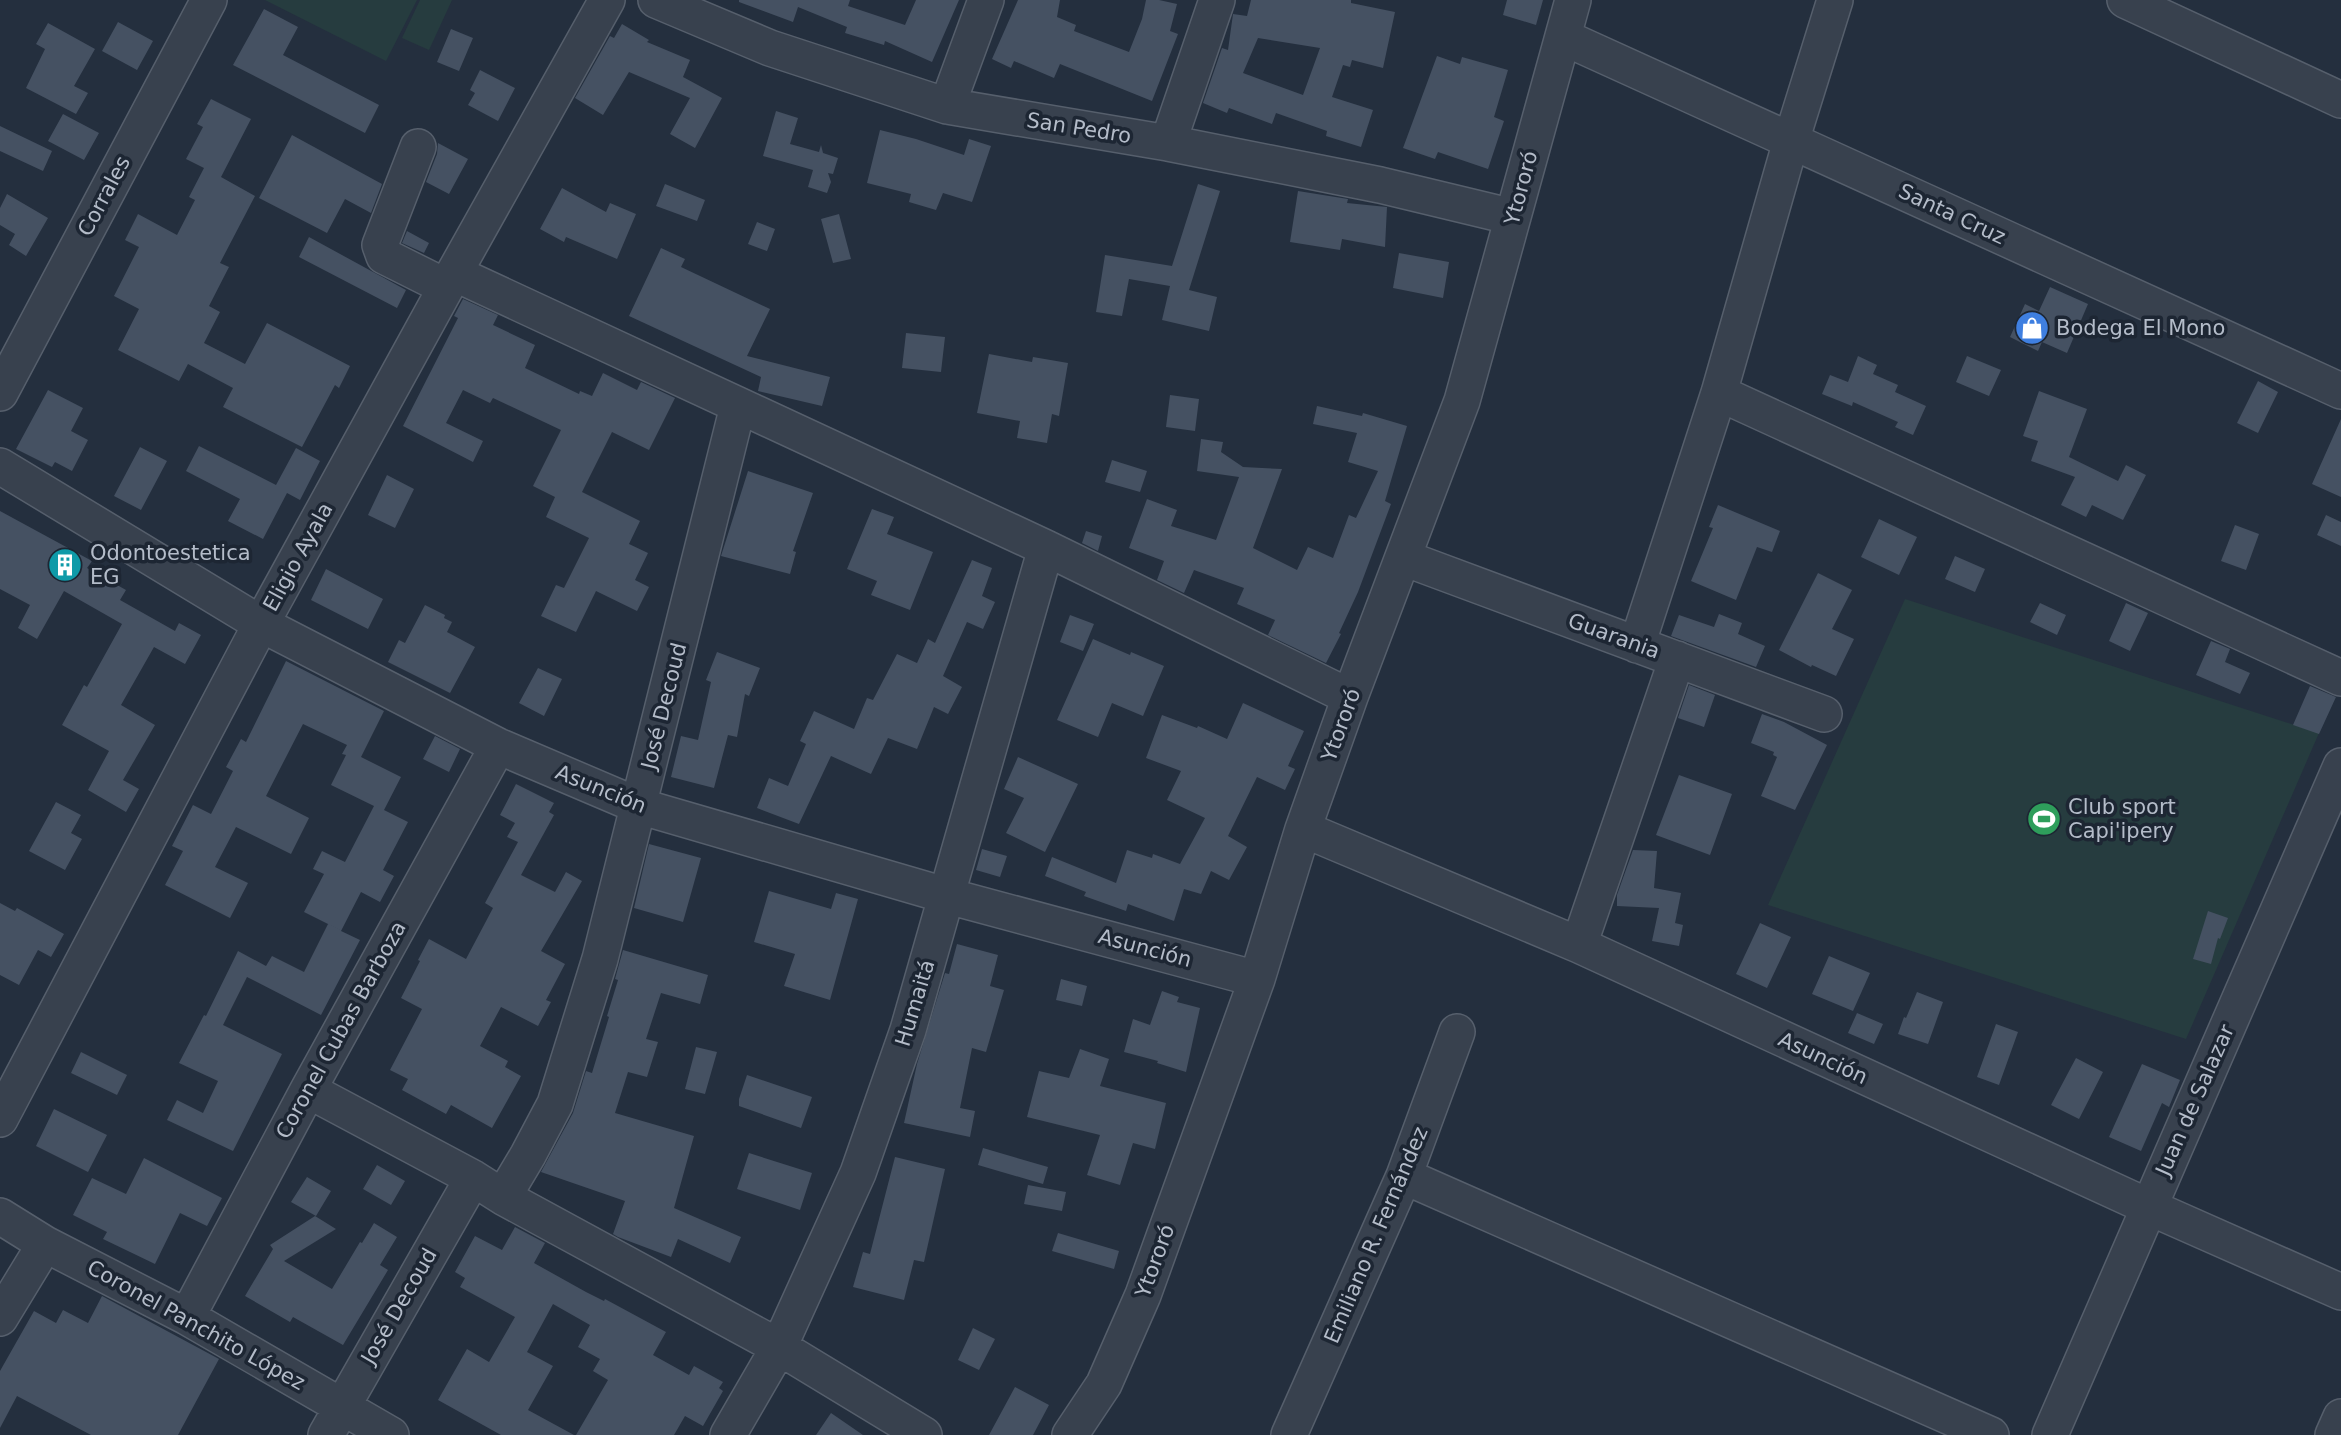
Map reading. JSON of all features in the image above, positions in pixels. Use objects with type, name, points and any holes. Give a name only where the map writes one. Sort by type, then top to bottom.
[{"type":"street","name":"Corrales","points":[[0,393],[209,0]]},
{"type":"street","name":"Eligio Ayala","points":[[0,1119],[261,624],[607,0]]},
{"type":"street","name":"San Pedro","points":[[656,0],[770,48],[947,106],[1168,142],[1380,185],[1513,217]]},
{"type":"street","points":[[947,106],[986,0]]},
{"type":"street","points":[[1168,142],[1217,0]]},
{"type":"street","name":"Ytororó","points":[[1070,1435],[1104,1384],[1143,1296],[1257,979],[1303,829],[1350,697],[1462,401],[1573,0]]},
{"type":"street","points":[[1637,645],[1719,393],[1791,141],[1835,0]]},
{"type":"street","points":[[2125,0],[2341,100]]},
{"type":"street","name":"Santa Cruz","points":[[1563,37],[2341,391]]},
{"type":"street","points":[[418,147],[380,245],[384,256],[450,280],[738,406],[1046,548],[1350,697]]},
{"type":"street","points":[[1719,393],[2341,678]]},
{"type":"street","name":"José Decoud","points":[[503,1197],[555,1104],[600,959],[738,406]]},
{"type":"street","name":"Asunción","points":[[0,466],[261,624],[498,746],[639,806],[948,896],[1257,979]]},
{"type":"street","name":"Humaitá","points":[[728,1435],[779,1347],[858,1172],[908,1030],[1046,548]]},
{"type":"street","name":"Guarania","points":[[1404,558],[1824,714]]},
{"type":"street","points":[[1579,945],[1678,659]]},
{"type":"street","name":"Coronel Cubas Barboza","points":[[187,1317],[307,1090],[498,746]]},
{"type":"street","name":"Juan de Salazar","points":[[2050,1435],[2341,766]]},
{"type":"street","name":"Asunción","points":[[1303,829],[1579,945],[2149,1207],[2341,1292]]},
{"type":"street","name":"Emiliano R. Fernández","points":[[1289,1435],[1404,1176],[1457,1032]]},
{"type":"street","points":[[307,1090],[779,1347],[924,1435]]},
{"type":"street","points":[[1404,1176],[1991,1435]]},
{"type":"street","name":"José Decoud","points":[[334,1421],[473,1178]]},
{"type":"street","name":"Coronel Panchito López","points":[[0,1216],[46,1244],[187,1317],[334,1421],[391,1435]]},
{"type":"street","points":[[0,1318],[46,1244]]},
{"type":"street","points":[[2333,1435],[2341,1417]]},
{"type":"green space","points":[[265,0],[417,0],[386,61]]},
{"type":"green space","points":[[420,0],[452,0],[429,50],[402,38]]},
{"type":"green space","name":"Club sport Capi'ipery","points":[[1905,599],[2319,733],[2186,1039],[1768,905]]},
{"type":"building","points":[[739,0],[850,0],[848,6],[905,25],[916,0],[959,0],[932,62],[885,41],[884,45],[845,33],[847,27],[798,7],[793,22]]},
{"type":"building","points":[[1018,0],[1060,0],[1057,17],[1076,25],[1074,31],[1129,52],[1142,19],[1146,0],[1177,4],[1170,31],[1178,34],[1152,101],[1060,64],[1054,78],[1014,61],[1011,68],[992,59]]},
{"type":"building","points":[[1251,0],[1351,0],[1351,3],[1395,12],[1383,68],[1352,60],[1350,67],[1343,65],[1332,97],[1373,110],[1361,147],[1326,136],[1327,131],[1276,113],[1272,124],[1229,108],[1227,113],[1203,103],[1222,48],[1228,50],[1233,14],[1247,16]],"holes":[[[1258,38],[1320,48],[1303,95],[1243,73]]]},
{"type":"building","points":[[1507,0],[1543,0],[1536,25],[1503,15]]},
{"type":"building","points":[[264,9],[298,27],[283,55],[379,105],[365,133],[233,65]]},
{"type":"building","points":[[118,22],[153,41],[137,70],[102,51]]},
{"type":"building","points":[[48,23],[95,49],[74,86],[88,93],[76,114],[26,88],[45,49],[36,44]]},
{"type":"building","points":[[622,24],[649,40],[647,42],[690,60],[683,77],[722,98],[695,148],[670,134],[690,98],[629,72],[603,115],[575,98],[610,36],[614,38]]},
{"type":"building","points":[[451,29],[473,38],[459,71],[437,62]]},
{"type":"building","points":[[1437,56],[1460,64],[1462,57],[1508,70],[1494,117],[1504,121],[1488,169],[1438,152],[1435,159],[1403,148]]},
{"type":"building","points":[[480,70],[515,88],[498,121],[468,105],[475,93],[470,90]]},
{"type":"building","points":[[211,99],[251,119],[221,177],[255,196],[220,263],[229,267],[209,306],[220,312],[204,343],[245,364],[267,323],[350,366],[339,388],[335,385],[302,447],[223,407],[233,388],[188,364],[179,381],[118,350],[139,309],[114,296],[139,247],[125,240],[138,214],[177,235],[195,200],[189,197],[204,168],[186,159],[203,127],[197,124]]},
{"type":"building","points":[[776,111],[798,118],[790,144],[819,152],[821,145],[823,153],[838,158],[833,174],[828,173],[831,182],[827,193],[808,187],[813,170],[763,156]]},
{"type":"building","points":[[63,114],[99,133],[84,160],[48,141]]},
{"type":"building","points":[[0,126],[52,151],[43,171],[0,151]]},
{"type":"building","points":[[880,130],[964,155],[969,139],[991,146],[972,202],[943,193],[936,210],[909,202],[911,194],[867,183]]},
{"type":"building","points":[[292,135],[382,184],[371,213],[345,199],[327,233],[259,198]]},
{"type":"building","points":[[438,143],[468,159],[449,194],[426,182],[437,154]]},
{"type":"building","points":[[665,184],[705,200],[697,221],[656,206]]},
{"type":"building","points":[[1198,184],[1220,191],[1189,290],[1217,297],[1209,331],[1162,320],[1170,286],[1129,279],[1122,316],[1096,312],[1105,255],[1172,266]]},
{"type":"building","points":[[562,188],[606,212],[610,203],[636,214],[617,259],[566,237],[564,242],[540,229]]},
{"type":"building","points":[[1298,191],[1348,199],[1347,203],[1387,207],[1385,247],[1342,239],[1340,250],[1290,242]]},
{"type":"building","points":[[7,194],[48,218],[26,256],[9,245],[15,234],[0,225],[0,208]]},
{"type":"building","points":[[839,214],[851,259],[833,263],[821,219]]},
{"type":"building","points":[[757,222],[775,229],[767,251],[748,244]]},
{"type":"building","points":[[407,231],[429,243],[424,253],[402,243]]},
{"type":"building","points":[[309,237],[406,290],[397,308],[299,257]]},
{"type":"building","points":[[661,248],[685,259],[681,267],[770,309],[747,356],[830,377],[822,406],[758,391],[761,377],[629,316]]},
{"type":"building","points":[[1399,253],[1449,262],[1443,298],[1393,288]]},
{"type":"building","points":[[2050,287],[2088,304],[2067,353],[2042,342],[2038,351],[2010,337],[2025,304],[2039,311]]},
{"type":"building","points":[[463,299],[498,315],[493,325],[535,345],[525,368],[579,394],[580,391],[592,396],[603,373],[637,390],[641,382],[675,398],[649,450],[612,432],[582,492],[640,521],[629,544],[648,553],[635,580],[649,587],[637,611],[596,591],[576,632],[541,616],[556,585],[564,588],[589,538],[546,517],[555,497],[533,486],[561,430],[493,398],[490,403],[463,390],[446,423],[483,441],[473,462],[403,426],[458,318],[454,316]]},
{"type":"building","points":[[906,333],[945,337],[941,372],[902,368]]},
{"type":"building","points":[[989,354],[1032,362],[1033,357],[1068,363],[1059,416],[1052,414],[1047,443],[1017,438],[1020,421],[977,413]]},
{"type":"building","points":[[1858,356],[1877,365],[1873,374],[1898,385],[1895,392],[1926,406],[1913,435],[1895,427],[1898,422],[1853,402],[1852,406],[1822,394],[1830,375],[1848,382]]},
{"type":"building","points":[[1967,356],[2001,370],[1989,396],[1956,382]]},
{"type":"building","points":[[2258,381],[2278,392],[2258,433],[2237,423]]},
{"type":"building","points":[[48,390],[83,408],[71,431],[88,440],[72,471],[55,462],[52,467],[16,449]]},
{"type":"building","points":[[2039,391],[2087,409],[2069,457],[2118,481],[2126,465],[2146,475],[2123,520],[2092,505],[2086,517],[2061,505],[2075,477],[2031,461],[2038,441],[2023,436]]},
{"type":"building","points":[[1170,395],[1199,399],[1195,431],[1166,427]]},
{"type":"building","points":[[1317,406],[1362,416],[1363,413],[1407,426],[1385,501],[1391,504],[1358,592],[1339,633],[1341,634],[1326,663],[1268,635],[1275,620],[1237,604],[1244,588],[1194,570],[1184,593],[1157,580],[1164,561],[1129,548],[1147,499],[1177,510],[1171,526],[1216,540],[1239,477],[1197,471],[1201,439],[1223,442],[1221,452],[1243,467],[1282,469],[1253,548],[1297,570],[1308,547],[1333,558],[1349,515],[1356,518],[1378,471],[1348,462],[1357,433],[1313,424]]},
{"type":"building","points":[[2341,419],[2341,497],[2312,484]]},
{"type":"building","points":[[199,446],[276,485],[296,448],[320,461],[300,500],[287,493],[263,539],[228,521],[240,499],[186,471]]},
{"type":"building","points":[[140,447],[167,461],[141,510],[114,496]]},
{"type":"building","points":[[1112,460],[1147,471],[1140,492],[1105,482]]},
{"type":"building","points":[[748,471],[813,493],[793,551],[796,552],[790,574],[721,556]]},
{"type":"building","points":[[387,475],[414,489],[395,528],[368,515]]},
{"type":"building","points":[[1718,505],[1780,531],[1772,552],[1757,547],[1736,600],[1691,581],[1713,528],[1709,527]]},
{"type":"building","points":[[872,509],[894,517],[887,534],[933,552],[910,610],[871,595],[877,581],[847,569]]},
{"type":"building","points":[[0,511],[92,561],[87,568],[126,590],[120,600],[175,631],[179,623],[201,635],[185,664],[154,647],[121,705],[155,725],[123,780],[139,789],[126,812],[88,790],[109,751],[62,725],[122,624],[64,591],[37,639],[18,628],[30,605],[0,589]]},
{"type":"building","points":[[2326,515],[2341,522],[2341,546],[2317,535]]},
{"type":"building","points":[[1879,519],[1917,537],[1899,575],[1861,557]]},
{"type":"building","points":[[2235,525],[2259,534],[2246,570],[2221,561]]},
{"type":"building","points":[[1086,531],[1102,536],[1098,551],[1082,543]]},
{"type":"building","points":[[1955,556],[1985,569],[1975,592],[1945,579]]},
{"type":"building","points":[[972,560],[992,568],[982,596],[995,602],[983,629],[967,622],[943,676],[962,687],[948,714],[934,707],[917,749],[888,738],[871,774],[831,756],[799,824],[757,808],[769,778],[788,786],[806,744],[800,741],[814,711],[854,729],[867,698],[873,700],[897,654],[917,663],[928,639],[935,643]]},
{"type":"building","points":[[326,569],[383,599],[368,629],[311,600]]},
{"type":"building","points":[[1818,573],[1852,590],[1832,629],[1854,639],[1836,676],[1812,665],[1811,667],[1779,650]]},
{"type":"building","points":[[2040,603],[2066,615],[2057,635],[2030,622]]},
{"type":"building","points":[[2126,603],[2148,613],[2130,651],[2109,641]]},
{"type":"building","points":[[425,605],[445,615],[444,618],[452,622],[447,632],[475,647],[450,693],[388,662],[399,640],[405,643]]},
{"type":"building","points":[[1719,614],[1742,623],[1738,634],[1765,646],[1756,667],[1671,636],[1679,615],[1714,627]]},
{"type":"building","points":[[1070,615],[1094,624],[1083,651],[1060,642]]},
{"type":"building","points":[[1093,639],[1164,666],[1143,716],[1112,703],[1098,737],[1057,720]]},
{"type":"building","points":[[2211,641],[2230,649],[2225,662],[2250,673],[2240,694],[2196,675]]},
{"type":"building","points":[[717,652],[760,668],[749,696],[745,694],[737,737],[728,735],[714,788],[671,777],[681,736],[698,740],[711,682],[706,680]]},
{"type":"building","points":[[286,661],[384,711],[361,757],[401,777],[384,810],[408,822],[383,870],[394,876],[380,902],[361,892],[341,931],[360,940],[321,1015],[247,977],[223,1025],[282,1054],[233,1151],[167,1120],[177,1100],[203,1113],[218,1081],[179,1063],[238,951],[266,966],[272,956],[304,972],[328,924],[304,912],[324,874],[313,869],[322,851],[345,862],[374,806],[331,785],[346,755],[342,754],[347,745],[303,724],[266,796],[309,818],[291,854],[236,827],[215,867],[248,883],[230,918],[165,885],[183,851],[172,846],[193,805],[211,814],[233,771],[226,767],[241,739],[246,742]]},
{"type":"building","points":[[538,668],[562,679],[544,716],[519,703]]},
{"type":"building","points":[[1689,685],[1715,695],[1704,727],[1678,718]]},
{"type":"building","points":[[2310,686],[2336,697],[2319,734],[2293,725]]},
{"type":"building","points":[[1243,703],[1304,731],[1288,766],[1295,769],[1285,790],[1257,777],[1228,836],[1247,847],[1229,880],[1211,871],[1201,894],[1184,889],[1174,921],[1128,904],[1126,911],[1084,896],[1086,892],[1045,876],[1052,857],[1116,883],[1127,850],[1152,858],[1153,854],[1180,864],[1205,818],[1167,800],[1181,771],[1146,758],[1162,715],[1197,728],[1198,726],[1227,739]]},
{"type":"building","points":[[1762,714],[1784,722],[1827,745],[1795,810],[1761,796],[1777,757],[1773,755],[1774,752],[1751,743]]},
{"type":"building","points":[[435,736],[460,749],[449,772],[423,759]]},
{"type":"building","points":[[1018,757],[1078,784],[1045,852],[1006,833],[1024,798],[1004,789]]},
{"type":"building","points":[[1679,775],[1732,794],[1710,855],[1656,835]]},
{"type":"building","points":[[516,784],[554,803],[549,812],[554,815],[521,875],[555,892],[566,872],[582,881],[541,951],[565,964],[546,1000],[551,1002],[538,1026],[501,1007],[480,1046],[508,1061],[505,1067],[521,1076],[492,1128],[451,1105],[446,1114],[402,1090],[408,1079],[390,1070],[422,1009],[401,998],[429,939],[466,959],[493,908],[485,903],[518,842],[507,837],[515,823],[500,815]]},
{"type":"building","points":[[56,802],[81,815],[71,833],[82,839],[65,870],[29,851]]},
{"type":"building","points":[[649,844],[701,858],[683,922],[634,908]]},
{"type":"building","points":[[982,849],[1007,856],[1000,877],[976,870]]},
{"type":"building","points":[[1633,850],[1657,851],[1654,888],[1681,893],[1675,923],[1683,925],[1679,946],[1652,941],[1659,908],[1617,906],[1617,895]]},
{"type":"building","points":[[769,891],[831,909],[836,893],[858,899],[830,1000],[784,986],[795,954],[754,942]]},
{"type":"building","points":[[0,903],[15,911],[17,908],[64,934],[51,957],[38,950],[19,985],[0,975]]},
{"type":"building","points":[[2208,911],[2228,918],[2220,939],[2218,938],[2211,964],[2193,959]]},
{"type":"building","points":[[1760,923],[1791,937],[1767,988],[1736,974]]},
{"type":"building","points":[[957,944],[998,955],[990,986],[1004,990],[986,1052],[972,1048],[960,1108],[975,1111],[970,1137],[904,1123],[917,1064],[945,973],[949,974]]},
{"type":"building","points":[[623,950],[708,975],[700,1004],[661,993],[646,1039],[658,1042],[647,1077],[628,1072],[615,1113],[694,1136],[674,1208],[741,1237],[730,1263],[678,1239],[671,1257],[618,1237],[613,1234],[625,1201],[541,1172],[573,1113],[586,1071],[592,1073],[609,1017],[607,1016],[618,980],[615,979]]},
{"type":"building","points":[[1829,956],[1870,973],[1853,1011],[1812,994]]},
{"type":"building","points":[[1061,979],[1087,986],[1082,1006],[1056,1000]]},
{"type":"building","points":[[1162,991],[1179,997],[1177,1002],[1200,1008],[1186,1072],[1124,1052],[1133,1019],[1150,1025]]},
{"type":"building","points":[[1917,992],[1943,1002],[1928,1044],[1898,1034]]},
{"type":"building","points":[[1857,1013],[1883,1024],[1874,1044],[1848,1033]]},
{"type":"building","points":[[1996,1024],[2018,1032],[1999,1085],[1977,1077]]},
{"type":"building","points":[[696,1047],[717,1052],[705,1094],[685,1089]]},
{"type":"building","points":[[1080,1049],[1109,1059],[1100,1086],[1166,1103],[1155,1149],[1133,1143],[1120,1185],[1087,1175],[1100,1135],[1027,1117],[1039,1071],[1069,1078]]},
{"type":"building","points":[[81,1052],[127,1075],[117,1095],[71,1073]]},
{"type":"building","points":[[2076,1058],[2103,1072],[2079,1119],[2051,1105]]},
{"type":"building","points":[[2142,1064],[2180,1080],[2169,1107],[2162,1103],[2141,1151],[2109,1137]]},
{"type":"building","points":[[747,1075],[812,1097],[801,1128],[739,1106]]},
{"type":"building","points":[[54,1109],[107,1135],[88,1172],[36,1146]]},
{"type":"building","points":[[983,1148],[1048,1167],[1043,1184],[978,1165]]},
{"type":"building","points":[[749,1153],[812,1173],[800,1210],[737,1189]]},
{"type":"building","points":[[895,1157],[945,1169],[924,1262],[914,1260],[904,1300],[853,1287],[863,1252],[870,1254]]},
{"type":"building","points":[[144,1158],[222,1198],[207,1226],[180,1213],[155,1264],[103,1239],[107,1232],[73,1215],[92,1178],[126,1194]]},
{"type":"building","points":[[377,1165],[405,1181],[391,1205],[363,1189]]},
{"type":"building","points":[[307,1177],[331,1191],[316,1216],[291,1202]]},
{"type":"building","points":[[1028,1185],[1066,1192],[1062,1211],[1024,1204]]},
{"type":"building","points":[[315,1216],[336,1229],[284,1261],[332,1289],[374,1223],[397,1237],[380,1265],[388,1270],[343,1345],[293,1317],[290,1322],[245,1296],[273,1249],[270,1245]]},
{"type":"building","points":[[515,1227],[545,1243],[534,1263],[666,1332],[653,1355],[689,1375],[694,1366],[723,1382],[719,1388],[723,1391],[703,1426],[685,1416],[674,1435],[576,1435],[608,1380],[593,1371],[600,1359],[578,1347],[590,1325],[553,1304],[527,1352],[553,1366],[528,1410],[574,1435],[501,1435],[438,1400],[467,1349],[489,1362],[515,1317],[460,1287],[465,1278],[455,1272],[475,1236],[502,1250]]},
{"type":"building","points":[[1058,1233],[1119,1251],[1114,1269],[1052,1251]]},
{"type":"building","points":[[102,1296],[219,1359],[178,1435],[91,1435],[17,1396],[0,1428],[0,1371],[34,1311],[56,1323],[63,1310],[88,1323]]},
{"type":"building","points":[[973,1328],[995,1339],[979,1370],[958,1360]]},
{"type":"building","points":[[1015,1387],[1049,1405],[1033,1435],[989,1435]]},
{"type":"building","points":[[831,1413],[863,1435],[816,1435]]},
{"type":"place","name":"Bodega El Mono","points":[[2032,328]]},
{"type":"place","name":"Odontoestetica EG","points":[[65,565]]},
{"type":"place","name":"Club sport Capi'ipery","points":[[2044,819]]}]
